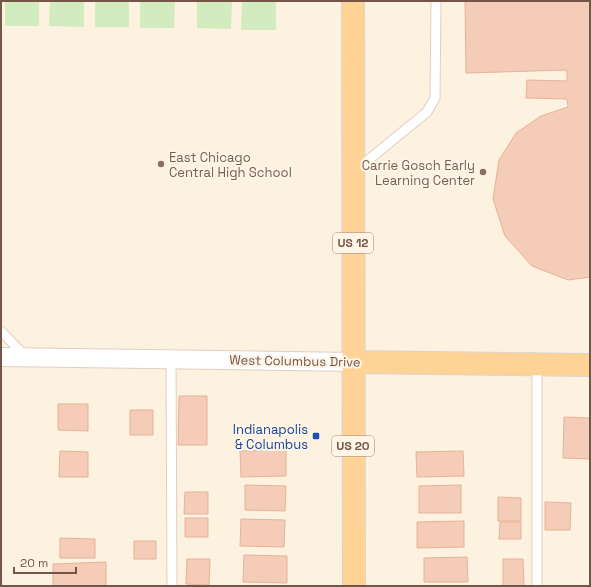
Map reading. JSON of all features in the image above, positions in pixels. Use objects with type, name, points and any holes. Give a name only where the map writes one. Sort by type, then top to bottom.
[{"type":"main road","name":"US 12","points":[[352,1],[353,362]]},
{"type":"main road","name":"West Columbus Drive","points":[[353,362],[590,365]]},
{"type":"main road","name":"US 20","points":[[353,362],[354,586]]},
{"type":"street","name":"West Columbus Drive","points":[[1,357],[353,362]]},
{"type":"lane","points":[[353,172],[427,112],[435,98],[436,1]]},
{"type":"lane","points":[[1,331],[26,357]]},
{"type":"lane","points":[[171,359],[172,586]]},
{"type":"lane","points":[[537,364],[537,586]]},
{"type":"green space","points":[[5,1],[39,1],[39,26],[5,26]]},
{"type":"green space","points":[[50,1],[84,1],[84,27],[49,26]]},
{"type":"green space","points":[[95,1],[129,1],[129,27],[95,27]]},
{"type":"green space","points":[[140,1],[175,1],[174,28],[140,28]]},
{"type":"green space","points":[[197,1],[232,1],[231,29],[197,28]]},
{"type":"green space","points":[[242,1],[276,1],[276,30],[241,30]]},
{"type":"building","points":[[465,1],[590,1],[590,277],[568,280],[532,266],[505,236],[493,199],[499,160],[516,133],[541,116],[568,107],[567,99],[526,98],[527,80],[567,81],[567,70],[466,73]]},
{"type":"building","points":[[179,396],[207,396],[207,445],[178,445]]},
{"type":"building","points":[[58,404],[88,404],[88,431],[58,430]]},
{"type":"building","points":[[130,410],[153,410],[153,435],[130,435]]},
{"type":"building","points":[[564,417],[590,418],[590,459],[563,458]]},
{"type":"building","points":[[286,450],[286,476],[241,477],[240,451]]},
{"type":"building","points":[[60,451],[88,452],[88,477],[59,477]]},
{"type":"building","points":[[463,451],[464,476],[417,477],[416,452]]},
{"type":"building","points":[[245,485],[286,486],[285,511],[245,510]]},
{"type":"building","points":[[461,485],[461,513],[419,513],[419,486]]},
{"type":"building","points":[[185,492],[208,492],[208,514],[184,514]]},
{"type":"building","points":[[498,497],[521,498],[521,521],[498,521]]},
{"type":"building","points":[[545,502],[571,503],[570,530],[545,530]]},
{"type":"building","points":[[185,518],[208,518],[208,537],[185,537]]},
{"type":"building","points":[[241,519],[285,520],[284,547],[240,546]]},
{"type":"building","points":[[464,521],[464,547],[417,548],[417,522]]},
{"type":"building","points":[[500,522],[521,522],[521,539],[499,539]]},
{"type":"building","points":[[60,538],[95,539],[95,558],[60,558]]},
{"type":"building","points":[[134,541],[156,541],[156,559],[134,559]]},
{"type":"building","points":[[244,555],[287,556],[287,583],[243,582]]},
{"type":"building","points":[[467,557],[468,582],[424,582],[424,558]]},
{"type":"building","points":[[187,559],[210,559],[209,585],[186,584]]},
{"type":"building","points":[[503,559],[523,559],[524,586],[503,586]]},
{"type":"building","points":[[106,562],[106,586],[53,586],[53,564]]},
{"type":"place","name":"East Chicago Central High School","points":[[161,164]]},
{"type":"place","name":"Carrie Gosch Early Learning Center","points":[[483,172]]},
{"type":"place","name":"Indianapolis & Columbus","points":[[316,436]]}]
